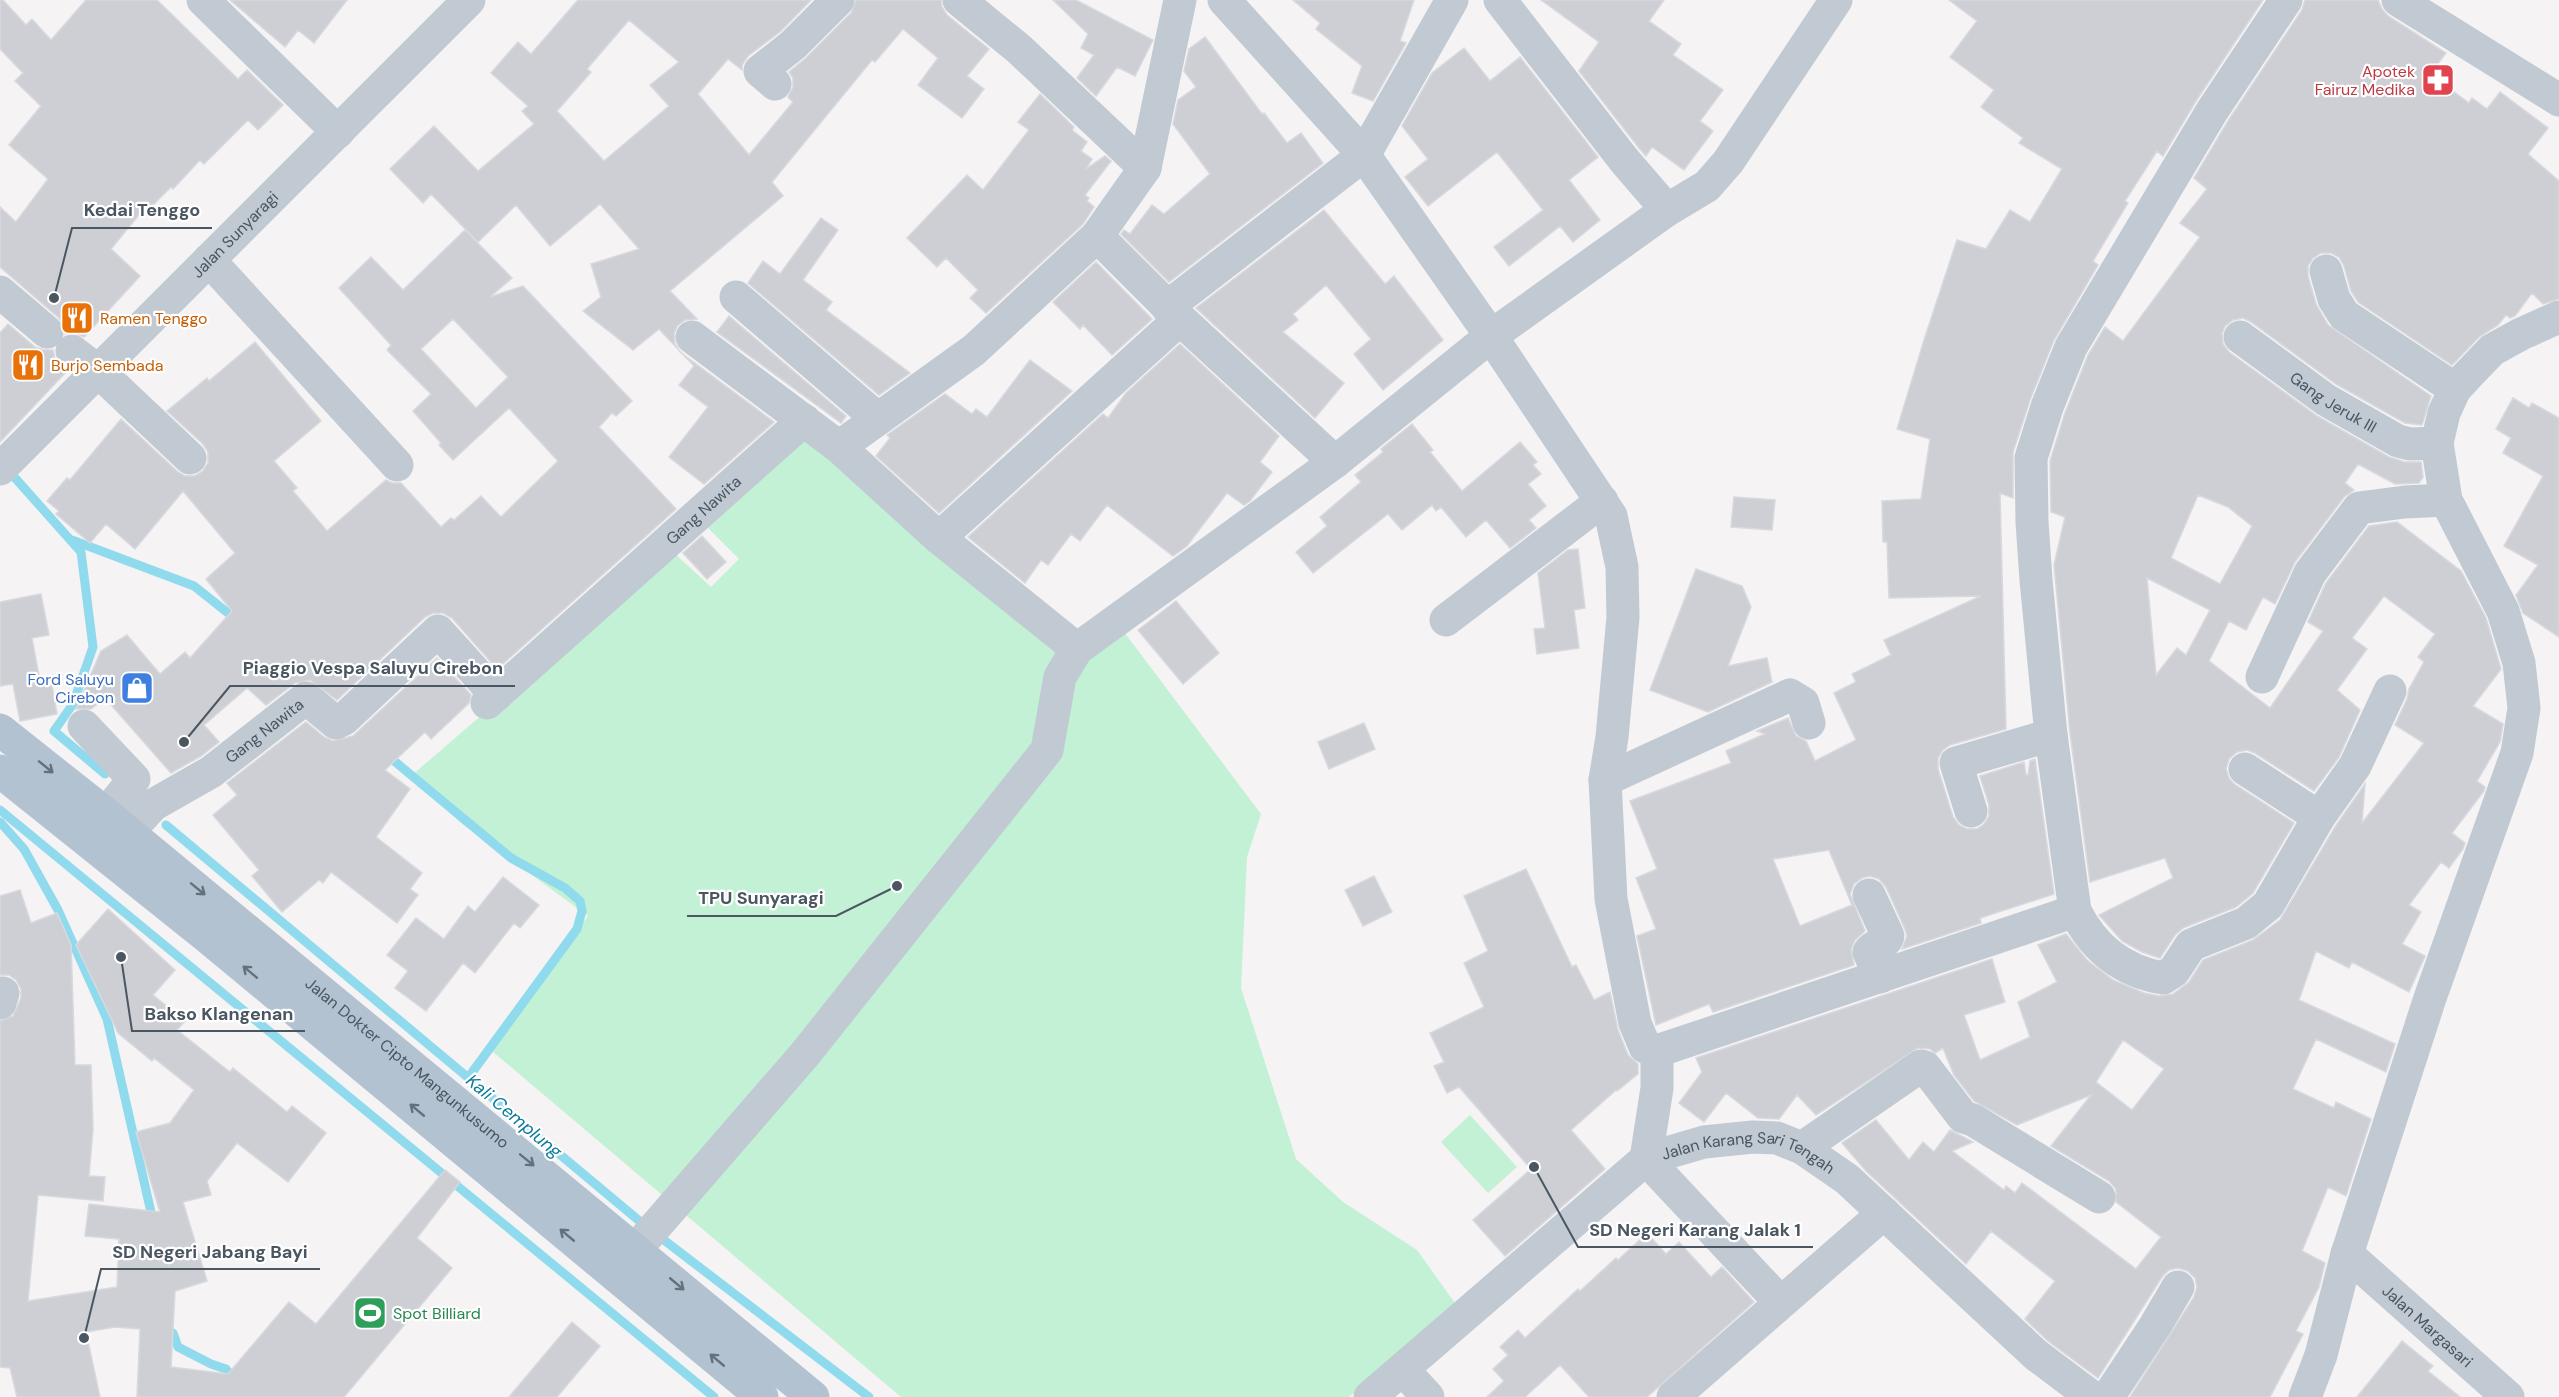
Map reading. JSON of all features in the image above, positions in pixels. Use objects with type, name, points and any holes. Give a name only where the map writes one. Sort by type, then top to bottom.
[{"type":"main road","name":"Jalan Dokter Cipto Mangunkusumo","points":[[0,730],[647,1236],[813,1397]]},
{"type":"main road","name":"Jalan Dokter Cipto Mangunkusumo","points":[[0,771],[205,935],[762,1397]]},
{"type":"street","points":[[203,0],[338,132]]},
{"type":"street","name":"Jalan Sunyaragi","points":[[0,470],[469,0]]},
{"type":"street","points":[[775,84],[760,70],[793,45],[838,0]]},
{"type":"street","points":[[959,0],[1019,49],[1145,168]]},
{"type":"street","points":[[1224,0],[1364,155],[1491,336],[1611,516],[1622,567],[1623,617],[1612,737],[1605,780],[1611,899],[1635,1023],[1646,1047],[1657,1051],[2075,911]]},
{"type":"street","points":[[939,538],[1174,313],[1364,155],[1452,0]]},
{"type":"street","points":[[1500,0],[1624,160],[1667,210]]},
{"type":"street","points":[[614,1274],[805,1054],[1047,750],[1060,677],[1077,649],[1335,462],[1491,336],[1667,210],[1707,186],[1724,168],[1774,96],[1836,0]]},
{"type":"street","points":[[2286,0],[2212,111],[2071,347],[2046,407],[2031,458],[2032,522],[2051,735],[2075,911],[2085,932],[2103,952],[2150,976],[2163,978],[2174,971],[2191,945],[2246,923],[2268,905],[2319,818],[2355,766],[2390,690]]},
{"type":"street","points":[[2398,0],[2559,100]]},
{"type":"street","points":[[840,447],[974,350],[1097,236],[1145,168],[1177,1]]},
{"type":"street","points":[[1097,236],[1174,313],[1335,462]]},
{"type":"street","points":[[209,260],[397,465]]},
{"type":"street","points":[[2326,271],[2334,299],[2344,315],[2455,389]]},
{"type":"street","points":[[0,292],[47,332]]},
{"type":"street","points":[[736,297],[878,419]]},
{"type":"street","points":[[2305,1397],[2321,1355],[2347,1254],[2430,998],[2517,753],[2524,708],[2519,663],[2504,611],[2446,500],[2437,443],[2444,414],[2455,389],[2492,350],[2559,317]]},
{"type":"street","points":[[692,337],[840,447],[939,538],[1077,649]]},
{"type":"street","name":"Gang Jeruk III","points":[[2240,337],[2326,400],[2398,441],[2410,444],[2437,443]]},
{"type":"street","points":[[72,351],[98,371],[190,458]]},
{"type":"street","name":"Gang Nawita","points":[[117,823],[211,772],[306,698],[336,723],[344,719],[438,631],[491,699],[804,420]]},
{"type":"street","points":[[2262,677],[2310,573],[2359,508],[2446,500]]},
{"type":"street","points":[[1446,620],[1602,501]]},
{"type":"street","points":[[1605,780],[1790,695],[1803,703],[1809,723]]},
{"type":"street","points":[[84,726],[134,779],[117,823]]},
{"type":"street","points":[[1971,811],[1956,763],[2051,735]]},
{"type":"street","points":[[2245,769],[2319,818]]},
{"type":"street","points":[[1869,895],[1888,936],[1885,942],[1872,947],[1869,952],[1880,977]]},
{"type":"street","points":[[1657,1051],[1657,1088],[1646,1159],[1780,1302]]},
{"type":"street","points":[[1802,1148],[1921,1066],[1925,1067],[1964,1117],[2099,1197]]},
{"type":"street","name":"Jalan Karang Sari Tengah","points":[[1370,1397],[1646,1159],[1704,1142],[1742,1137],[1777,1138],[1802,1148],[1847,1179],[2036,1355],[2092,1397]]},
{"type":"street","points":[[1673,1397],[1884,1213]]},
{"type":"street","name":"Jalan Margasari","points":[[2347,1254],[2508,1397]]},
{"type":"street","points":[[2108,1397],[2178,1287]]},
{"type":"street","points":[[1403,1370],[1428,1397]]},
{"type":"green space","points":[[802,431],[1064,655],[1124,632],[1261,814],[1247,857],[1241,988],[1296,1159],[1343,1202],[1417,1250],[1457,1306],[1349,1397],[901,1397],[492,1051],[588,916],[461,823],[411,776],[672,551],[711,587],[739,559],[703,523]]},
{"type":"green space","points":[[1470,1115],[1517,1167],[1488,1193],[1441,1142]]},
{"type":"building","points":[[0,0],[3,0],[26,25],[32,19],[51,40],[86,0],[157,0],[238,79],[247,70],[283,105],[258,130],[248,120],[204,164],[200,160],[173,189],[171,187],[150,208],[147,205],[111,249],[140,276],[84,337],[75,333],[65,334],[64,325],[59,318],[0,267],[0,207],[16,222],[48,179],[9,145],[41,106],[15,81],[23,73],[0,49]]},
{"type":"building","points":[[230,0],[347,0],[314,43],[298,30],[285,47]]},
{"type":"building","points":[[578,0],[811,0],[781,31],[748,56],[742,65],[742,70],[728,59],[698,94],[749,155],[793,102],[788,97],[793,87],[793,78],[789,72],[851,13],[856,0],[941,0],[947,15],[989,49],[967,76],[984,89],[962,118],[918,85],[938,58],[903,29],[875,62],[872,60],[772,182],[783,196],[670,291],[697,319],[685,320],[677,326],[674,334],[675,344],[679,350],[659,329],[633,350],[583,311],[601,297],[591,264],[639,249],[600,204],[550,246],[516,205],[478,242],[431,194],[423,203],[390,169],[434,126],[478,171],[534,124],[522,111],[528,106],[491,73],[518,42],[531,54]],"holes":[[[629,20],[679,62],[650,85],[669,106],[604,161],[557,111],[591,72],[587,69]]]},
{"type":"building","points":[[1053,0],[1076,0],[1153,40],[1135,76],[1117,67],[1096,96],[1077,78],[1094,55],[1081,48],[1088,34]]},
{"type":"building","points":[[1293,0],[1414,0],[1400,41],[1406,43],[1373,101],[1352,93],[1362,66],[1316,29],[1320,23]]},
{"type":"building","points":[[1541,0],[1664,0],[1649,21],[1681,44],[1673,55],[1723,90],[1700,121],[1713,131],[1684,170],[1652,147],[1646,156],[1639,148],[1579,71],[1599,42]]},
{"type":"building","points":[[1949,0],[2263,0],[2196,101],[2163,156],[2157,151],[2125,201],[2128,203],[2093,261],[2098,265],[2054,340],[2030,400],[2013,452],[2013,498],[2000,493],[2006,729],[1950,745],[1938,758],[1938,769],[1953,817],[1959,825],[1967,829],[1977,829],[1989,816],[1989,805],[1980,776],[2024,762],[2026,775],[2028,775],[2030,761],[2035,759],[2054,894],[1980,918],[1981,923],[1902,949],[1907,936],[1886,887],[1879,879],[1870,876],[1862,878],[1854,884],[1850,894],[1865,931],[1855,940],[1851,949],[1854,965],[1713,1012],[1709,1004],[1656,1025],[1637,936],[1656,929],[1636,878],[1657,869],[1630,801],[1731,763],[1726,751],[1765,734],[1757,731],[1788,718],[1796,736],[1806,741],[1815,761],[1856,740],[1834,693],[1856,682],[1852,674],[1891,655],[1884,640],[1981,596],[1889,598],[1887,542],[1883,542],[1882,501],[1921,499],[1930,439],[1897,429],[1957,240],[1986,249],[2010,210],[2030,222],[2062,169],[2019,143],[2023,138],[1981,107],[1994,90],[1950,57],[1977,21]],"holes":[[[1829,850],[1852,905],[1800,926],[1773,859]]]},
{"type":"building","points":[[2305,0],[2378,0],[2388,16],[2446,53],[2430,74],[2469,103],[2472,98],[2487,109],[2500,92],[2548,128],[2528,154],[2559,181],[2559,299],[2543,304],[2532,293],[2515,316],[2510,318],[2506,315],[2498,325],[2479,337],[2452,365],[2358,302],[2351,291],[2339,257],[2331,253],[2321,253],[2313,258],[2308,266],[2308,276],[2316,304],[2328,325],[2431,396],[2422,425],[2405,423],[2336,384],[2251,322],[2243,318],[2233,320],[2225,326],[2222,334],[2223,344],[2229,352],[2317,416],[2389,457],[2405,462],[2421,462],[2423,477],[2419,483],[2395,484],[2358,464],[2345,483],[2354,490],[2344,497],[2295,562],[2275,604],[2263,597],[2246,630],[2229,621],[2209,661],[2270,708],[2323,631],[2308,622],[2326,583],[2369,526],[2397,522],[2461,571],[2486,618],[2501,669],[2473,706],[2503,724],[2500,742],[2477,781],[2485,787],[2484,791],[2452,833],[2465,843],[2463,849],[2449,868],[2441,862],[2409,905],[2421,912],[2402,944],[2425,956],[2409,992],[2352,962],[2349,968],[2316,951],[2299,1000],[2395,1044],[2386,1072],[2316,1039],[2293,1089],[2334,1108],[2336,1102],[2371,1119],[2346,1196],[2328,1187],[2302,1251],[2325,1263],[2319,1287],[2296,1331],[2303,1334],[2270,1397],[2130,1397],[2194,1297],[2197,1287],[2195,1278],[2188,1271],[2178,1268],[2169,1270],[2162,1277],[2098,1378],[2048,1341],[2025,1319],[2055,1281],[1991,1231],[1966,1264],[1866,1171],[1842,1143],[1876,1120],[1909,1160],[1923,1142],[1934,1152],[1950,1130],[1973,1142],[1952,1151],[2004,1190],[2006,1186],[2015,1193],[2022,1183],[2136,1269],[2161,1237],[2116,1202],[2116,1189],[2109,1181],[2051,1146],[2091,1095],[2017,1125],[1974,1101],[1954,1075],[1943,1048],[1935,1053],[1930,1049],[1918,1048],[1816,1115],[1797,1095],[1779,1119],[1758,1118],[1726,1093],[1704,1122],[1679,1103],[1702,1072],[1696,1058],[1992,959],[2005,1002],[1964,1015],[1980,1060],[2030,1037],[2018,1002],[2057,982],[2038,945],[2066,934],[2087,960],[2113,980],[2144,993],[2159,996],[2173,994],[2189,982],[2203,960],[2253,940],[2280,920],[2335,827],[2365,784],[2362,823],[2424,743],[2395,725],[2409,689],[2424,662],[2418,657],[2435,634],[2384,596],[2352,638],[2367,649],[2337,690],[2360,710],[2339,757],[2314,791],[2255,753],[2247,750],[2237,752],[2229,759],[2226,769],[2234,784],[2294,823],[2253,893],[2236,907],[2183,928],[2175,935],[2160,958],[2142,952],[2122,941],[2099,915],[2173,878],[2165,858],[2090,882],[2070,733],[2054,565],[2065,517],[2051,512],[2050,461],[2065,413],[2088,355],[2105,327],[2123,341],[2200,237],[2180,223],[2207,189],[2194,178],[2228,121],[2302,10]],"holes":[[[2198,495],[2228,507],[2252,526],[2220,584],[2171,558]],[[2147,578],[2210,610],[2186,655],[2177,648],[2156,675]],[[2123,1040],[2164,1069],[2132,1110],[2096,1082]]]},
{"type":"building","points":[[1205,37],[1262,114],[1264,113],[1287,143],[1301,133],[1323,163],[1169,282],[1121,234],[1124,230],[1130,234],[1152,205],[1164,214],[1210,174],[1173,124],[1178,100],[1196,87],[1184,71],[1189,49]]},
{"type":"building","points":[[1464,48],[1490,81],[1520,57],[1598,157],[1569,180],[1600,220],[1573,242],[1560,226],[1509,266],[1494,247],[1543,210],[1497,152],[1428,206],[1405,177],[1428,159],[1402,126],[1432,73]]},
{"type":"building","points":[[1040,94],[1074,127],[1072,130],[1087,142],[1081,151],[1092,159],[1086,169],[1105,156],[1111,161],[1085,195],[1089,198],[1087,201],[1094,207],[1083,224],[986,313],[970,298],[978,290],[946,258],[937,267],[907,238],[967,175],[983,190],[1029,130],[1018,122]]},
{"type":"building","points":[[1324,210],[1385,284],[1394,276],[1443,340],[1383,390],[1354,354],[1371,339],[1326,285],[1293,314],[1298,320],[1283,332],[1344,383],[1315,418],[1196,308]]},
{"type":"building","points":[[821,218],[838,230],[803,280],[832,302],[826,310],[910,373],[879,395],[748,283],[763,261],[780,274]]},
{"type":"building","points":[[465,230],[512,278],[490,297],[523,286],[632,401],[616,416],[612,413],[599,427],[676,509],[497,669],[452,618],[443,613],[433,613],[425,617],[337,700],[310,680],[295,683],[266,705],[247,688],[204,725],[219,742],[201,756],[171,773],[105,698],[91,709],[76,709],[101,651],[127,635],[160,674],[185,652],[190,658],[232,611],[206,579],[235,553],[183,491],[135,549],[106,524],[90,543],[56,514],[59,511],[47,501],[67,478],[70,480],[121,419],[178,472],[185,476],[195,476],[203,471],[208,463],[208,452],[203,444],[167,411],[207,378],[209,381],[255,342],[321,421],[274,461],[297,488],[293,491],[327,531],[386,480],[401,483],[441,527],[451,518],[454,520],[481,496],[501,517],[558,461],[509,408],[453,460],[439,445],[441,443],[413,411],[431,394],[387,350],[391,345],[339,288],[371,257],[403,290]],"holes":[[[453,319],[508,377],[476,408],[421,349]]]},
{"type":"building","points":[[1096,262],[1152,319],[1112,355],[1083,325],[1080,329],[1053,302]]},
{"type":"building","points":[[729,316],[846,416],[841,423],[717,332]]},
{"type":"building","points":[[8,324],[35,347],[53,350],[55,359],[67,371],[0,442],[0,333]]},
{"type":"building","points":[[1180,344],[1279,436],[1260,462],[1272,472],[1250,501],[1244,505],[1227,493],[1187,546],[1173,556],[1107,505],[1080,541],[1071,534],[1048,565],[1041,560],[1025,583],[968,537],[1103,414],[1108,418],[1126,393]]},
{"type":"building","points":[[683,354],[774,422],[704,484],[669,457],[708,407],[679,385],[694,366]]},
{"type":"building","points":[[1030,360],[1072,391],[939,513],[876,456],[890,438],[887,435],[945,394],[972,414],[976,409],[987,417]]},
{"type":"building","points":[[2513,398],[2529,408],[2532,403],[2559,418],[2559,637],[2523,613],[2516,595],[2538,565],[2504,546],[2543,476],[2503,453],[2511,438],[2496,429]]},
{"type":"building","points":[[1412,424],[1433,450],[1430,452],[1462,491],[1520,442],[1537,462],[1533,465],[1541,474],[1528,484],[1546,506],[1529,520],[1536,528],[1510,548],[1486,520],[1466,537],[1441,507],[1436,511],[1432,505],[1402,530],[1388,514],[1313,573],[1296,552],[1327,526],[1320,517],[1361,482],[1355,475],[1383,452],[1381,449]]},
{"type":"building","points":[[1734,497],[1775,500],[1772,530],[1731,527]]},
{"type":"building","points":[[702,536],[726,562],[707,579],[683,553]]},
{"type":"building","points":[[1578,549],[1585,608],[1574,610],[1579,648],[1537,654],[1534,629],[1545,628],[1538,573],[1568,550]]},
{"type":"building","points":[[1696,569],[1742,586],[1751,607],[1728,666],[1767,658],[1772,682],[1708,712],[1650,690]]},
{"type":"building","points":[[41,594],[49,635],[32,638],[41,687],[52,685],[57,714],[20,721],[13,684],[0,686],[0,602]]},
{"type":"building","points":[[1176,601],[1219,653],[1183,684],[1138,630]]},
{"type":"building","points":[[437,658],[471,695],[469,703],[431,739],[425,732],[385,770],[410,789],[376,837],[422,873],[410,889],[418,895],[397,923],[331,872],[323,883],[319,880],[282,912],[252,876],[259,870],[213,815],[237,795],[227,783],[306,722],[324,737],[333,741],[353,736]]},
{"type":"building","points":[[1364,723],[1375,749],[1329,769],[1318,742]]},
{"type":"building","points":[[1526,869],[1572,967],[1576,965],[1594,1000],[1610,992],[1618,1030],[1628,1055],[1638,1064],[1638,1074],[1616,1090],[1571,1130],[1605,1169],[1505,1256],[1473,1220],[1531,1169],[1459,1087],[1447,1093],[1434,1066],[1444,1062],[1430,1033],[1484,1007],[1464,963],[1488,951],[1464,896]]},
{"type":"building","points":[[1374,876],[1392,912],[1363,926],[1345,890]]},
{"type":"building","points":[[503,877],[539,905],[520,928],[514,923],[475,973],[463,963],[426,1011],[395,988],[408,971],[387,955],[416,918],[444,939],[468,906],[475,912]]},
{"type":"building","points":[[20,890],[31,923],[57,913],[71,945],[75,1065],[91,1065],[93,1129],[89,1176],[105,1177],[103,1201],[38,1195],[28,1301],[117,1287],[119,1239],[85,1236],[89,1204],[160,1212],[136,1132],[170,1123],[194,1090],[154,1058],[152,1061],[118,1033],[76,945],[108,909],[175,970],[153,995],[185,1021],[177,1030],[230,1072],[233,1068],[287,1112],[292,1106],[326,1133],[288,1182],[237,1143],[207,1181],[211,1195],[183,1202],[207,1281],[175,1291],[171,1367],[228,1374],[289,1302],[316,1324],[445,1170],[460,1182],[417,1238],[452,1268],[344,1397],[137,1397],[140,1329],[115,1327],[86,1332],[100,1397],[17,1397],[10,1368],[0,1367],[0,1021],[13,1016],[21,998],[21,989],[16,980],[9,975],[0,975],[0,896]]},
{"type":"building","points":[[1647,1233],[1666,1254],[1679,1242],[1711,1277],[1722,1267],[1754,1302],[1647,1397],[1589,1397],[1560,1365],[1525,1397],[1487,1397],[1504,1381],[1493,1369],[1508,1355],[1500,1347],[1518,1330],[1525,1338],[1578,1289],[1580,1291]]},
{"type":"building","points":[[572,1322],[600,1346],[557,1397],[509,1397]]},
{"type":"building","points":[[2402,1341],[2433,1366],[2428,1371],[2460,1397],[2357,1397]]},
{"type":"waterway","points":[[8,470],[81,552],[93,647],[73,704],[54,731],[105,774]]},
{"type":"waterway","points":[[72,540],[194,586],[238,621]]},
{"type":"waterway","points":[[387,755],[511,858],[565,888],[580,901],[582,911],[577,929],[468,1078]]},
{"type":"waterway","points":[[0,810],[714,1397]]},
{"type":"waterway","points":[[0,822],[24,849],[58,910],[107,1019],[153,1221]]},
{"type":"waterway","name":"Kali Cemplung","points":[[166,825],[643,1224],[869,1397]]},
{"type":"waterway","points":[[173,1333],[178,1347],[226,1369],[249,1397]]},
{"type":"place","name":"Apotek Fairuz Medika","points":[[2438,80]]},
{"type":"place","name":"Kedai Tenggo","points":[[54,298]]},
{"type":"place","name":"Ramen Tenggo","points":[[77,318]]},
{"type":"place","name":"Burjo Sembada","points":[[28,365]]},
{"type":"place","name":"Ford Saluyu Cirebon","points":[[137,688]]},
{"type":"place","name":"Piaggio Vespa Saluyu Cirebon","points":[[184,742]]},
{"type":"place","name":"TPU Sunyaragi","points":[[897,886]]},
{"type":"place","name":"Bakso Klangenan","points":[[121,957]]},
{"type":"place","name":"SD Negeri Karang Jalak 1","points":[[1534,1167]]},
{"type":"place","name":"Spot Billiard","points":[[370,1313]]},
{"type":"place","name":"SD Negeri Jabang Bayi","points":[[84,1338]]}]
